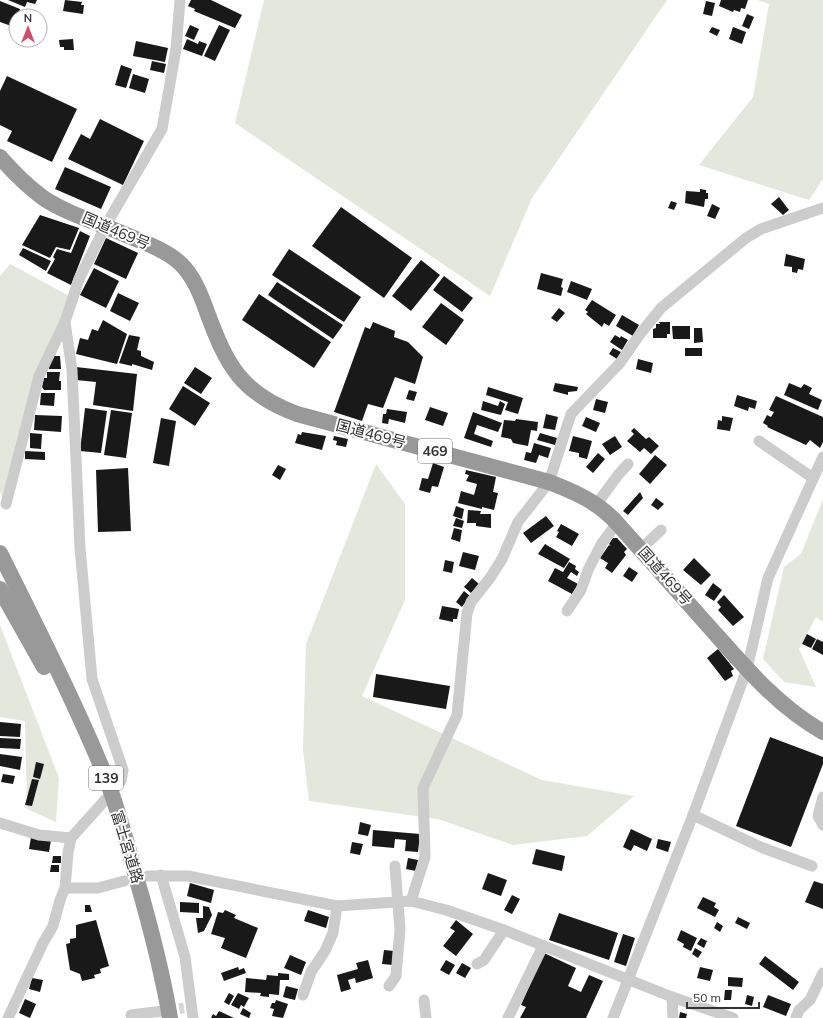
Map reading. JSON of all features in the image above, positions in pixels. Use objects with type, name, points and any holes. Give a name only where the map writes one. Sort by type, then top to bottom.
[{"type":"highway","name":"国道469号","points":[[0,157],[14,174],[43,198],[159,249],[181,265],[192,278],[201,296],[215,334],[230,365],[250,389],[275,406],[297,414],[549,482],[577,493],[596,505],[617,523],[641,549],[747,669],[776,698],[804,720],[823,732]]},
{"type":"highway","name":"富士宮道路","points":[[0,553],[52,659],[104,774],[127,842],[142,898],[166,991],[167,1014]]},
{"type":"highway","points":[[0,589],[29,638],[68,713],[104,774]]},
{"type":"street","points":[[6,504],[39,376],[65,322],[79,279],[106,225],[162,129],[176,49],[180,0]]},
{"type":"street","points":[[412,901],[425,857],[423,788],[457,715],[466,613],[471,602],[490,578],[502,559],[518,522],[549,482],[572,414],[620,363],[640,334],[661,308],[746,238],[761,229],[823,208]]},
{"type":"street","points":[[65,322],[72,370],[80,548],[92,679],[123,770],[121,781]]},
{"type":"street","points":[[759,441],[813,478]]},
{"type":"street","points":[[613,1018],[693,815],[747,669],[768,578],[823,457]]},
{"type":"street","points":[[596,505],[628,464]]},
{"type":"street","points":[[566,611],[581,590],[588,570],[602,543],[617,523]]},
{"type":"street","points":[[641,549],[661,530]]},
{"type":"street","points":[[823,797],[818,816],[823,825]]},
{"type":"street","points":[[8,1018],[43,943],[53,926],[65,888],[71,838],[106,799]]},
{"type":"street","points":[[693,815],[763,848],[812,866]]},
{"type":"street","points":[[0,823],[39,835],[71,838]]},
{"type":"street","points":[[389,986],[396,976],[400,929],[395,866]]},
{"type":"street","points":[[161,875],[185,957],[190,1011]]},
{"type":"street","points":[[148,876],[188,876],[337,906],[412,901],[446,910],[504,930],[672,997],[733,1018]]},
{"type":"street","points":[[65,888],[98,888],[124,881]]},
{"type":"street","points":[[303,995],[311,972],[325,951],[333,933],[337,906]]},
{"type":"street","points":[[477,964],[484,960],[504,930]]},
{"type":"street","points":[[508,1018],[543,946]]},
{"type":"street","points":[[796,1018],[799,1010],[810,1000],[823,973]]},
{"type":"street","points":[[672,997],[673,1018]]},
{"type":"street","points":[[424,1000],[426,1018]]},
{"type":"street","points":[[131,1015],[167,1014]]},
{"type":"shaded area","points":[[264,0],[667,0],[532,198],[490,296],[235,123]]},
{"type":"shaded area","points":[[758,0],[823,0],[823,179],[809,200],[699,165],[753,97],[769,4]]},
{"type":"shaded area","points":[[10,264],[73,298],[37,373],[6,504],[0,492],[0,276]]},
{"type":"shaded area","points":[[376,464],[405,504],[405,600],[362,696],[542,780],[634,796],[587,836],[513,845],[438,819],[309,801],[303,749],[306,644]]},
{"type":"shaded area","points":[[823,499],[823,622],[816,617],[799,649],[816,687],[784,682],[763,659],[784,567],[801,554]]},
{"type":"shaded area","points":[[0,625],[59,778],[56,822],[27,809],[25,721],[0,717]]},
{"type":"building","points":[[8,0],[37,0],[35,4],[27,2],[25,7]]},
{"type":"building","points":[[65,0],[82,2],[81,5],[84,5],[83,14],[63,11]]},
{"type":"building","points":[[191,0],[211,0],[242,15],[235,28],[194,11],[195,9],[188,6]]},
{"type":"building","points":[[721,0],[748,0],[745,9],[741,8],[740,12],[734,10],[733,12],[719,6]]},
{"type":"building","points":[[0,1],[18,8],[8,8],[8,25],[0,22]]},
{"type":"building","points":[[706,1],[715,3],[712,16],[703,14]]},
{"type":"building","points":[[747,14],[754,17],[749,29],[742,26]]},
{"type":"building","points":[[190,25],[199,29],[194,40],[185,36]]},
{"type":"building","points":[[219,25],[230,30],[215,61],[204,56]]},
{"type":"building","points":[[712,27],[720,30],[717,36],[709,32]]},
{"type":"building","points":[[733,27],[746,32],[742,44],[729,39]]},
{"type":"building","points":[[73,39],[74,50],[64,50],[64,47],[60,47],[59,40]]},
{"type":"building","points":[[187,39],[198,44],[199,41],[207,44],[202,56],[183,49]]},
{"type":"building","points":[[136,41],[168,48],[165,62],[133,56]]},
{"type":"building","points":[[152,61],[166,64],[164,73],[150,70]]},
{"type":"building","points":[[121,65],[132,69],[126,88],[115,85]]},
{"type":"building","points":[[133,74],[149,79],[145,93],[129,88]]},
{"type":"building","points":[[7,76],[77,109],[52,162],[7,141],[12,131],[0,125],[0,91]]},
{"type":"building","points":[[100,119],[144,141],[123,185],[68,159],[81,134],[90,139]]},
{"type":"building","points":[[65,167],[111,187],[101,209],[55,189]]},
{"type":"building","points":[[700,189],[706,190],[706,193],[708,193],[708,199],[705,199],[704,207],[685,203],[686,191],[700,192]]},
{"type":"building","points":[[779,197],[789,210],[783,215],[771,204]]},
{"type":"building","points":[[671,201],[677,203],[674,210],[668,208]]},
{"type":"building","points":[[712,204],[720,208],[715,219],[707,216]]},
{"type":"building","points":[[341,207],[412,258],[384,298],[312,246]]},
{"type":"building","points":[[40,215],[79,228],[70,250],[56,247],[50,258],[22,245]]},
{"type":"building","points":[[80,231],[90,236],[71,285],[47,273],[55,259],[53,257],[57,249],[71,253]]},
{"type":"building","points":[[106,238],[138,253],[126,279],[94,264]]},
{"type":"building","points":[[23,248],[51,261],[46,271],[19,255]]},
{"type":"building","points":[[289,249],[361,297],[344,322],[272,275]]},
{"type":"building","points":[[786,254],[805,259],[803,270],[798,269],[797,273],[792,272],[792,267],[784,266]]},
{"type":"building","points":[[421,260],[440,275],[411,311],[392,296]]},
{"type":"building","points":[[94,268],[119,281],[106,308],[80,295]]},
{"type":"building","points":[[541,273],[563,279],[561,296],[537,289]]},
{"type":"building","points":[[444,276],[473,298],[462,312],[433,290]]},
{"type":"building","points":[[571,281],[592,289],[587,300],[567,292]]},
{"type":"building","points":[[277,282],[343,325],[333,339],[268,295]]},
{"type":"building","points":[[118,293],[139,303],[130,321],[110,311]]},
{"type":"building","points":[[259,294],[331,342],[314,368],[242,320]]},
{"type":"building","points":[[592,300],[616,315],[609,326],[604,323],[602,327],[586,314],[588,312],[585,310]]},
{"type":"building","points":[[441,303],[464,320],[446,345],[422,327]]},
{"type":"building","points":[[559,308],[565,313],[557,322],[551,318]]},
{"type":"building","points":[[622,315],[639,325],[633,336],[616,326]]},
{"type":"building","points":[[103,320],[127,334],[117,364],[76,354],[80,338],[88,340],[92,329],[98,331]]},
{"type":"building","points":[[373,322],[395,331],[394,337],[408,342],[423,357],[415,384],[395,377],[383,408],[368,404],[362,421],[334,412],[365,327],[370,329]]},
{"type":"building","points":[[659,322],[670,322],[670,334],[667,334],[667,338],[653,338],[653,329],[656,328],[656,324],[660,324]]},
{"type":"building","points":[[672,326],[690,326],[690,339],[673,339]]},
{"type":"building","points":[[694,328],[702,328],[703,342],[694,343]]},
{"type":"building","points":[[129,335],[140,337],[137,350],[141,351],[141,356],[154,362],[152,370],[132,364],[132,366],[119,363]]},
{"type":"building","points":[[615,335],[620,338],[621,336],[628,340],[622,350],[610,342]]},
{"type":"building","points":[[613,348],[621,352],[617,359],[609,354]]},
{"type":"building","points":[[685,348],[702,348],[702,356],[685,356]]},
{"type":"building","points":[[54,356],[60,356],[61,369],[49,369],[48,364]]},
{"type":"building","points":[[638,359],[653,363],[651,373],[636,369]]},
{"type":"building","points":[[76,367],[137,374],[133,411],[93,405],[96,382],[76,380]]},
{"type":"building","points":[[195,367],[212,378],[201,394],[184,383]]},
{"type":"building","points":[[47,372],[60,372],[59,381],[61,381],[61,390],[44,390],[42,387],[44,378],[47,378]]},
{"type":"building","points":[[555,383],[578,387],[577,391],[568,392],[568,395],[553,391]]},
{"type":"building","points":[[789,383],[801,388],[804,384],[812,388],[809,394],[822,400],[818,410],[784,395]]},
{"type":"building","points":[[183,386],[210,403],[195,426],[169,409]]},
{"type":"building","points":[[488,387],[523,398],[518,414],[505,410],[508,402],[486,395]]},
{"type":"building","points":[[409,390],[417,392],[414,401],[406,399]]},
{"type":"building","points":[[41,393],[55,393],[54,406],[40,405]]},
{"type":"building","points":[[737,395],[757,401],[755,409],[749,407],[748,411],[734,406]]},
{"type":"building","points":[[776,396],[823,417],[823,442],[820,448],[810,440],[806,445],[767,427],[768,426],[763,423],[767,415],[771,417],[774,412],[769,410]]},
{"type":"building","points":[[596,399],[608,402],[605,413],[593,410]]},
{"type":"building","points":[[483,401],[498,406],[500,401],[505,404],[501,415],[481,410]]},
{"type":"building","points":[[430,407],[448,413],[443,426],[425,420]]},
{"type":"building","points":[[85,408],[107,411],[101,453],[80,451]]},
{"type":"building","points":[[387,409],[407,412],[405,423],[389,419],[388,424],[382,423],[383,414],[386,414]]},
{"type":"building","points":[[111,410],[132,413],[126,458],[104,455]]},
{"type":"building","points":[[473,412],[502,423],[498,432],[477,425],[474,434],[493,441],[491,447],[464,438]]},
{"type":"building","points":[[546,414],[558,417],[555,430],[543,428]]},
{"type":"building","points":[[35,415],[62,416],[61,432],[34,430]]},
{"type":"building","points":[[722,416],[733,418],[730,431],[717,429],[718,420],[722,421]]},
{"type":"building","points":[[586,417],[600,423],[596,432],[582,426]]},
{"type":"building","points":[[161,418],[176,421],[169,466],[153,463]]},
{"type":"building","points":[[516,419],[538,422],[537,431],[531,430],[528,446],[513,443],[511,439],[501,437],[504,420],[515,421]]},
{"type":"building","points":[[634,428],[646,439],[649,437],[659,446],[651,454],[644,448],[640,452],[627,441],[634,434],[631,431]]},
{"type":"building","points":[[302,432],[326,436],[322,450],[295,443],[298,434],[301,435]]},
{"type":"building","points":[[30,433],[42,434],[41,449],[30,448]]},
{"type":"building","points":[[540,433],[557,438],[555,445],[537,440]]},
{"type":"building","points":[[334,436],[348,439],[346,447],[336,445],[337,441],[333,440]]},
{"type":"building","points":[[573,436],[592,441],[587,459],[579,457],[579,453],[569,451]]},
{"type":"building","points":[[615,436],[622,447],[610,455],[602,444]]},
{"type":"building","points":[[534,443],[551,448],[548,458],[539,455],[536,463],[524,460],[526,452],[531,453]]},
{"type":"building","points":[[25,451],[45,452],[45,460],[25,459]]},
{"type":"building","points":[[598,453],[605,459],[593,473],[586,467]]},
{"type":"building","points":[[655,455],[667,465],[650,484],[639,474]]},
{"type":"building","points":[[433,463],[444,467],[438,487],[432,486],[430,493],[419,490],[422,478],[428,479]]},
{"type":"building","points":[[278,465],[286,469],[280,480],[272,475]]},
{"type":"building","points":[[128,468],[131,531],[98,532],[96,470]]},
{"type":"building","points":[[466,470],[496,477],[493,492],[498,493],[494,510],[482,507],[482,509],[458,503],[461,491],[474,495],[477,484],[466,481],[469,475],[465,474]]},
{"type":"building","points":[[640,492],[643,498],[628,515],[623,511]]},
{"type":"building","points":[[656,498],[664,504],[658,510],[651,505]]},
{"type":"building","points":[[456,506],[464,509],[462,519],[453,516]]},
{"type":"building","points":[[468,510],[481,511],[480,514],[491,514],[491,528],[476,526],[476,523],[467,523]]},
{"type":"building","points":[[546,516],[554,526],[531,543],[523,533]]},
{"type":"building","points":[[456,518],[464,521],[462,528],[453,526]]},
{"type":"building","points":[[561,524],[579,534],[572,546],[556,537],[559,532],[557,531]]},
{"type":"building","points":[[454,528],[462,530],[460,542],[451,539]]},
{"type":"building","points":[[613,538],[617,538],[627,549],[624,552],[626,555],[612,573],[605,568],[608,563],[600,558],[609,545],[611,546],[609,544]]},
{"type":"building","points":[[545,544],[570,559],[564,568],[538,554]]},
{"type":"building","points":[[463,552],[479,556],[475,570],[459,566]]},
{"type":"building","points":[[694,558],[711,575],[701,585],[683,570]]},
{"type":"building","points":[[445,560],[454,562],[452,573],[443,571]]},
{"type":"building","points":[[569,562],[576,566],[575,569],[579,572],[577,576],[571,572],[567,578],[578,584],[572,594],[548,581],[555,568],[563,572]]},
{"type":"building","points":[[629,567],[638,573],[632,582],[623,576]]},
{"type":"building","points":[[472,578],[479,584],[471,593],[464,587]]},
{"type":"building","points":[[713,583],[722,590],[714,601],[705,595]]},
{"type":"building","points":[[464,591],[470,596],[462,607],[456,602]]},
{"type":"building","points":[[724,595],[744,617],[733,626],[718,610],[721,607],[717,602]]},
{"type":"building","points":[[442,606],[459,609],[457,619],[453,619],[453,622],[439,619]]},
{"type":"building","points":[[807,634],[816,639],[811,648],[802,644]]},
{"type":"building","points":[[817,639],[823,642],[823,655],[812,649]]},
{"type":"building","points":[[718,649],[734,669],[731,671],[733,676],[725,681],[707,658]]},
{"type":"building","points":[[376,674],[450,686],[446,709],[373,697]]},
{"type":"building","points":[[0,722],[21,724],[20,737],[0,736]]},
{"type":"building","points":[[770,737],[823,757],[823,764],[791,847],[736,826]]},
{"type":"building","points":[[0,738],[21,739],[20,749],[0,748]]},
{"type":"building","points":[[0,754],[22,757],[20,770],[0,766]]},
{"type":"building","points":[[36,762],[44,764],[40,779],[33,777]]},
{"type":"building","points":[[3,774],[15,776],[13,784],[1,782]]},
{"type":"building","points":[[32,779],[39,780],[32,806],[25,805]]},
{"type":"building","points":[[360,822],[371,825],[368,836],[358,834]]},
{"type":"building","points":[[631,829],[652,839],[647,851],[634,845],[631,851],[623,847]]},
{"type":"building","points":[[373,830],[420,834],[418,852],[405,851],[406,840],[395,839],[394,848],[372,846]]},
{"type":"building","points":[[31,837],[51,840],[49,852],[29,849]]},
{"type":"building","points":[[658,839],[671,842],[668,852],[656,848]]},
{"type":"building","points":[[352,842],[363,844],[360,855],[350,853]]},
{"type":"building","points":[[536,849],[565,856],[562,871],[532,864]]},
{"type":"building","points":[[53,856],[61,856],[61,863],[52,863]]},
{"type":"building","points":[[408,858],[418,860],[416,871],[406,869]]},
{"type":"building","points":[[51,865],[59,865],[59,872],[50,872]]},
{"type":"building","points":[[488,873],[507,880],[501,896],[482,889]]},
{"type":"building","points":[[814,881],[823,884],[823,909],[805,902]]},
{"type":"building","points":[[190,883],[214,890],[211,903],[187,896]]},
{"type":"building","points":[[512,895],[520,899],[512,914],[504,910]]},
{"type":"building","points":[[703,897],[716,903],[714,907],[719,910],[715,917],[697,908]]},
{"type":"building","points":[[180,902],[199,903],[199,913],[180,912]]},
{"type":"building","points":[[85,905],[90,905],[92,912],[85,912]]},
{"type":"building","points":[[203,906],[209,907],[212,915],[204,931],[198,933],[196,918],[203,918]]},
{"type":"building","points":[[225,910],[236,915],[234,918],[258,928],[246,958],[221,948],[225,938],[211,934],[218,912],[223,913]]},
{"type":"building","points":[[308,910],[329,917],[326,928],[304,921]]},
{"type":"building","points":[[559,913],[618,933],[609,960],[549,940]]},
{"type":"building","points":[[738,917],[750,923],[747,929],[735,923]]},
{"type":"building","points":[[96,920],[109,966],[100,969],[101,973],[94,975],[95,978],[82,981],[80,974],[70,970],[66,944],[70,943],[70,939],[76,938],[76,925]]},
{"type":"building","points":[[456,920],[473,934],[456,956],[443,946],[455,931],[450,928]]},
{"type":"building","points":[[717,922],[723,926],[720,932],[714,928]]},
{"type":"building","points":[[681,930],[697,938],[691,951],[683,947],[684,944],[677,940]]},
{"type":"building","points":[[623,934],[635,938],[626,966],[614,962]]},
{"type":"building","points":[[701,938],[707,941],[704,948],[697,944]]},
{"type":"building","points":[[695,948],[702,952],[698,958],[692,954]]},
{"type":"building","points":[[384,950],[394,951],[393,965],[382,964]]},
{"type":"building","points":[[544,953],[576,968],[568,986],[581,992],[589,975],[603,981],[586,1018],[520,1018],[526,1007],[521,1005]]},
{"type":"building","points":[[290,955],[306,962],[301,975],[284,968]]},
{"type":"building","points":[[765,956],[799,982],[793,990],[759,964]]},
{"type":"building","points":[[368,960],[373,978],[356,983],[355,978],[348,980],[351,989],[341,992],[337,975],[358,969],[356,963]]},
{"type":"building","points":[[446,960],[455,965],[449,975],[440,970]]},
{"type":"building","points":[[462,963],[471,968],[465,978],[456,973]]},
{"type":"building","points":[[238,967],[239,970],[244,968],[246,973],[224,981],[221,973]]},
{"type":"building","points":[[700,967],[713,970],[710,981],[697,978]]},
{"type":"building","points":[[278,973],[289,974],[289,980],[280,980],[279,995],[269,994],[269,997],[260,996],[261,993],[245,992],[246,978],[266,980],[267,975],[278,976]]},
{"type":"building","points":[[728,977],[743,978],[742,987],[728,986]]},
{"type":"building","points":[[32,978],[43,980],[40,992],[29,989]]},
{"type":"building","points":[[286,986],[298,989],[295,1000],[283,997]]},
{"type":"building","points":[[725,990],[732,990],[731,1000],[724,1000]]},
{"type":"building","points":[[229,993],[234,996],[229,1005],[224,1002]]},
{"type":"building","points":[[238,993],[249,998],[244,1007],[241,1005],[239,1009],[231,1005]]},
{"type":"building","points":[[747,995],[754,997],[752,1006],[745,1004]]},
{"type":"building","points":[[768,995],[791,1004],[786,1016],[763,1007]]},
{"type":"building","points":[[25,999],[36,1004],[30,1018],[19,1013]]},
{"type":"building","points":[[276,1000],[288,1004],[283,1018],[272,1016],[274,1009],[270,1008],[272,1003],[275,1003]]},
{"type":"building","points":[[243,1008],[251,1013],[249,1018],[240,1014]]},
{"type":"building","points":[[219,1011],[234,1018],[211,1018],[213,1014],[216,1016]]},
{"type":"building","points":[[680,1012],[687,1014],[686,1018],[679,1018]]},
{"type":"tunnel","points":[[163,1011],[184,1008]]}]
